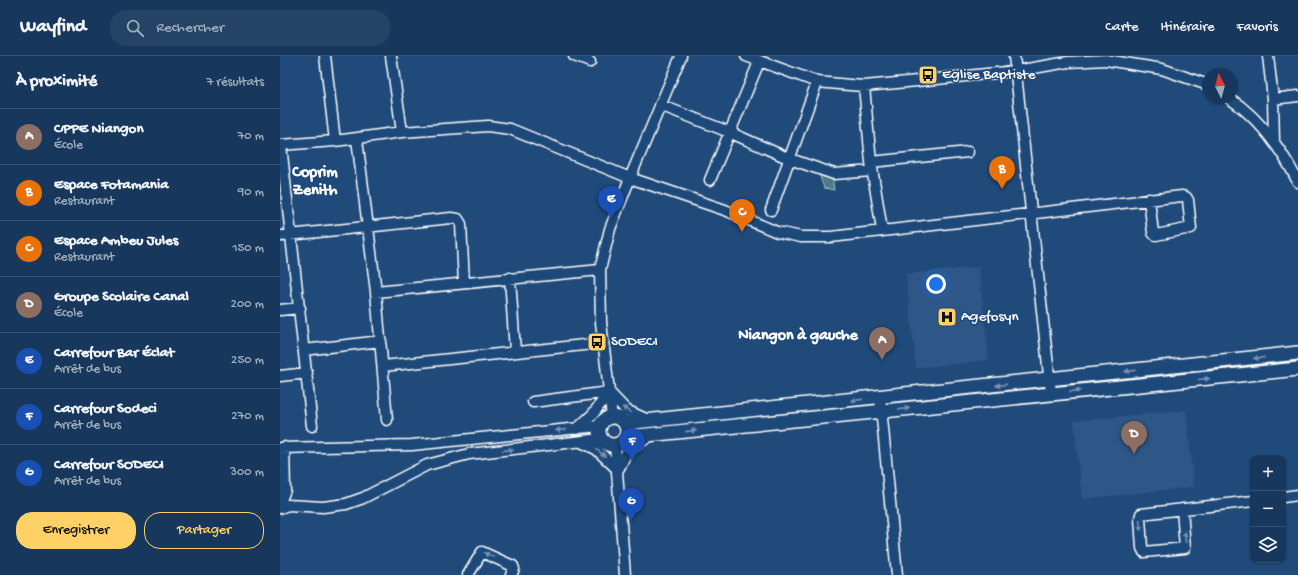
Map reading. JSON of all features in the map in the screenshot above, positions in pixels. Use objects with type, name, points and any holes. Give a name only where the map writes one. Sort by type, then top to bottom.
[{"type":"main road","points":[[625,423],[1298,353]]},
{"type":"main road","points":[[627,437],[1051,393],[1296,370]]},
{"type":"main road","points":[[607,418],[620,418],[625,423],[627,427],[627,437],[622,443],[615,446],[610,446],[601,440],[599,435],[599,426],[607,418]]},
{"type":"street","points":[[325,56],[335,141]]},
{"type":"street","points":[[391,56],[402,132]]},
{"type":"street","points":[[574,56],[590,62]]},
{"type":"street","points":[[612,417],[603,343],[599,293],[600,270],[610,229],[681,56]]},
{"type":"street","points":[[746,56],[817,82],[864,86],[1016,71],[1068,62],[1106,60],[1162,69],[1202,83]]},
{"type":"street","points":[[1014,56],[1030,215],[1051,393]]},
{"type":"street","points":[[1268,56],[1273,99],[1274,142]]},
{"type":"street","points":[[710,180],[759,62]]},
{"type":"street","points":[[771,210],[817,82]]},
{"type":"street","points":[[864,86],[871,166],[882,230]]},
{"type":"street","points":[[1273,99],[1298,96]]},
{"type":"street","points":[[1237,104],[1274,142],[1288,161],[1298,182]]},
{"type":"street","points":[[660,105],[729,132],[790,159],[834,174],[871,166],[968,152]]},
{"type":"street","points":[[312,426],[281,145],[357,139],[402,132],[488,126],[510,129],[630,178],[704,203],[763,227],[790,236],[831,237],[882,230],[1030,215],[1149,199],[1186,197],[1191,228],[1156,235],[1152,233],[1149,199]]},
{"type":"street","points":[[357,139],[376,292],[387,420]]},
{"type":"street","points":[[280,236],[451,218],[458,219],[461,224],[464,283]]},
{"type":"street","points":[[376,292],[600,270]]},
{"type":"street","points":[[510,278],[516,351]]},
{"type":"street","points":[[280,310],[300,308]]},
{"type":"street","points":[[304,350],[381,341]]},
{"type":"street","points":[[383,366],[603,343]]},
{"type":"street","points":[[1281,355],[1298,346]]},
{"type":"street","points":[[280,376],[307,373]]},
{"type":"street","points":[[533,402],[610,392]]},
{"type":"street","points":[[610,392],[626,410],[650,420]]},
{"type":"street","points":[[577,429],[593,414],[610,392]]},
{"type":"street","points":[[880,397],[897,575]]},
{"type":"street","points":[[280,503],[285,490],[282,448],[405,445],[599,426]]},
{"type":"street","points":[[618,470],[628,450],[652,435]]},
{"type":"street","points":[[468,440],[469,454]]},
{"type":"street","points":[[280,508],[288,505],[323,507],[346,504],[364,498],[427,466],[469,454],[601,440]]},
{"type":"street","points":[[581,442],[596,449],[618,470]]},
{"type":"street","points":[[615,446],[625,575]]},
{"type":"street","points":[[1286,497],[1298,495]]},
{"type":"street","points":[[1182,510],[1185,548],[1144,552],[1141,541],[1140,518],[1141,514],[1145,512],[1182,510],[1250,501]]},
{"type":"street","points":[[468,575],[482,552],[513,566],[514,569],[511,575]]},
{"type":"shaded area","name":"Agefosyn","points":[[979,267],[989,360],[916,368],[906,274]]},
{"type":"shaded area","points":[[1186,410],[1194,487],[1082,499],[1074,421]]},
{"type":"green space","points":[[818,171],[832,175],[834,190],[824,188]]},
{"type":"place","name":"Eglise Baptiste","points":[[928,75]]},
{"type":"place","name":"Espace Fotamania","points":[[1002,189]]},
{"type":"place","name":"Carrefour Bar Éclat","points":[[611,219]]},
{"type":"place","name":"Espace Ambeu Jules","points":[[742,232]]},
{"type":"place","name":"Agefosyn","points":[[947,317]]},
{"type":"place","name":"SODECI","points":[[597,342]]},
{"type":"place","name":"CPPE Niangon","points":[[882,360]]},
{"type":"place","name":"Groupe Scolaire Canal","points":[[1134,454]]},
{"type":"place","name":"Carrefour Sodeci","points":[[632,461]]},
{"type":"place","name":"Carrefour SODECI","points":[[631,521]]},
{"type":"district","name":"Coprim Zenith","points":[[315,182]]},
{"type":"district","name":"Niangon à gauche","points":[[798,336]]}]
